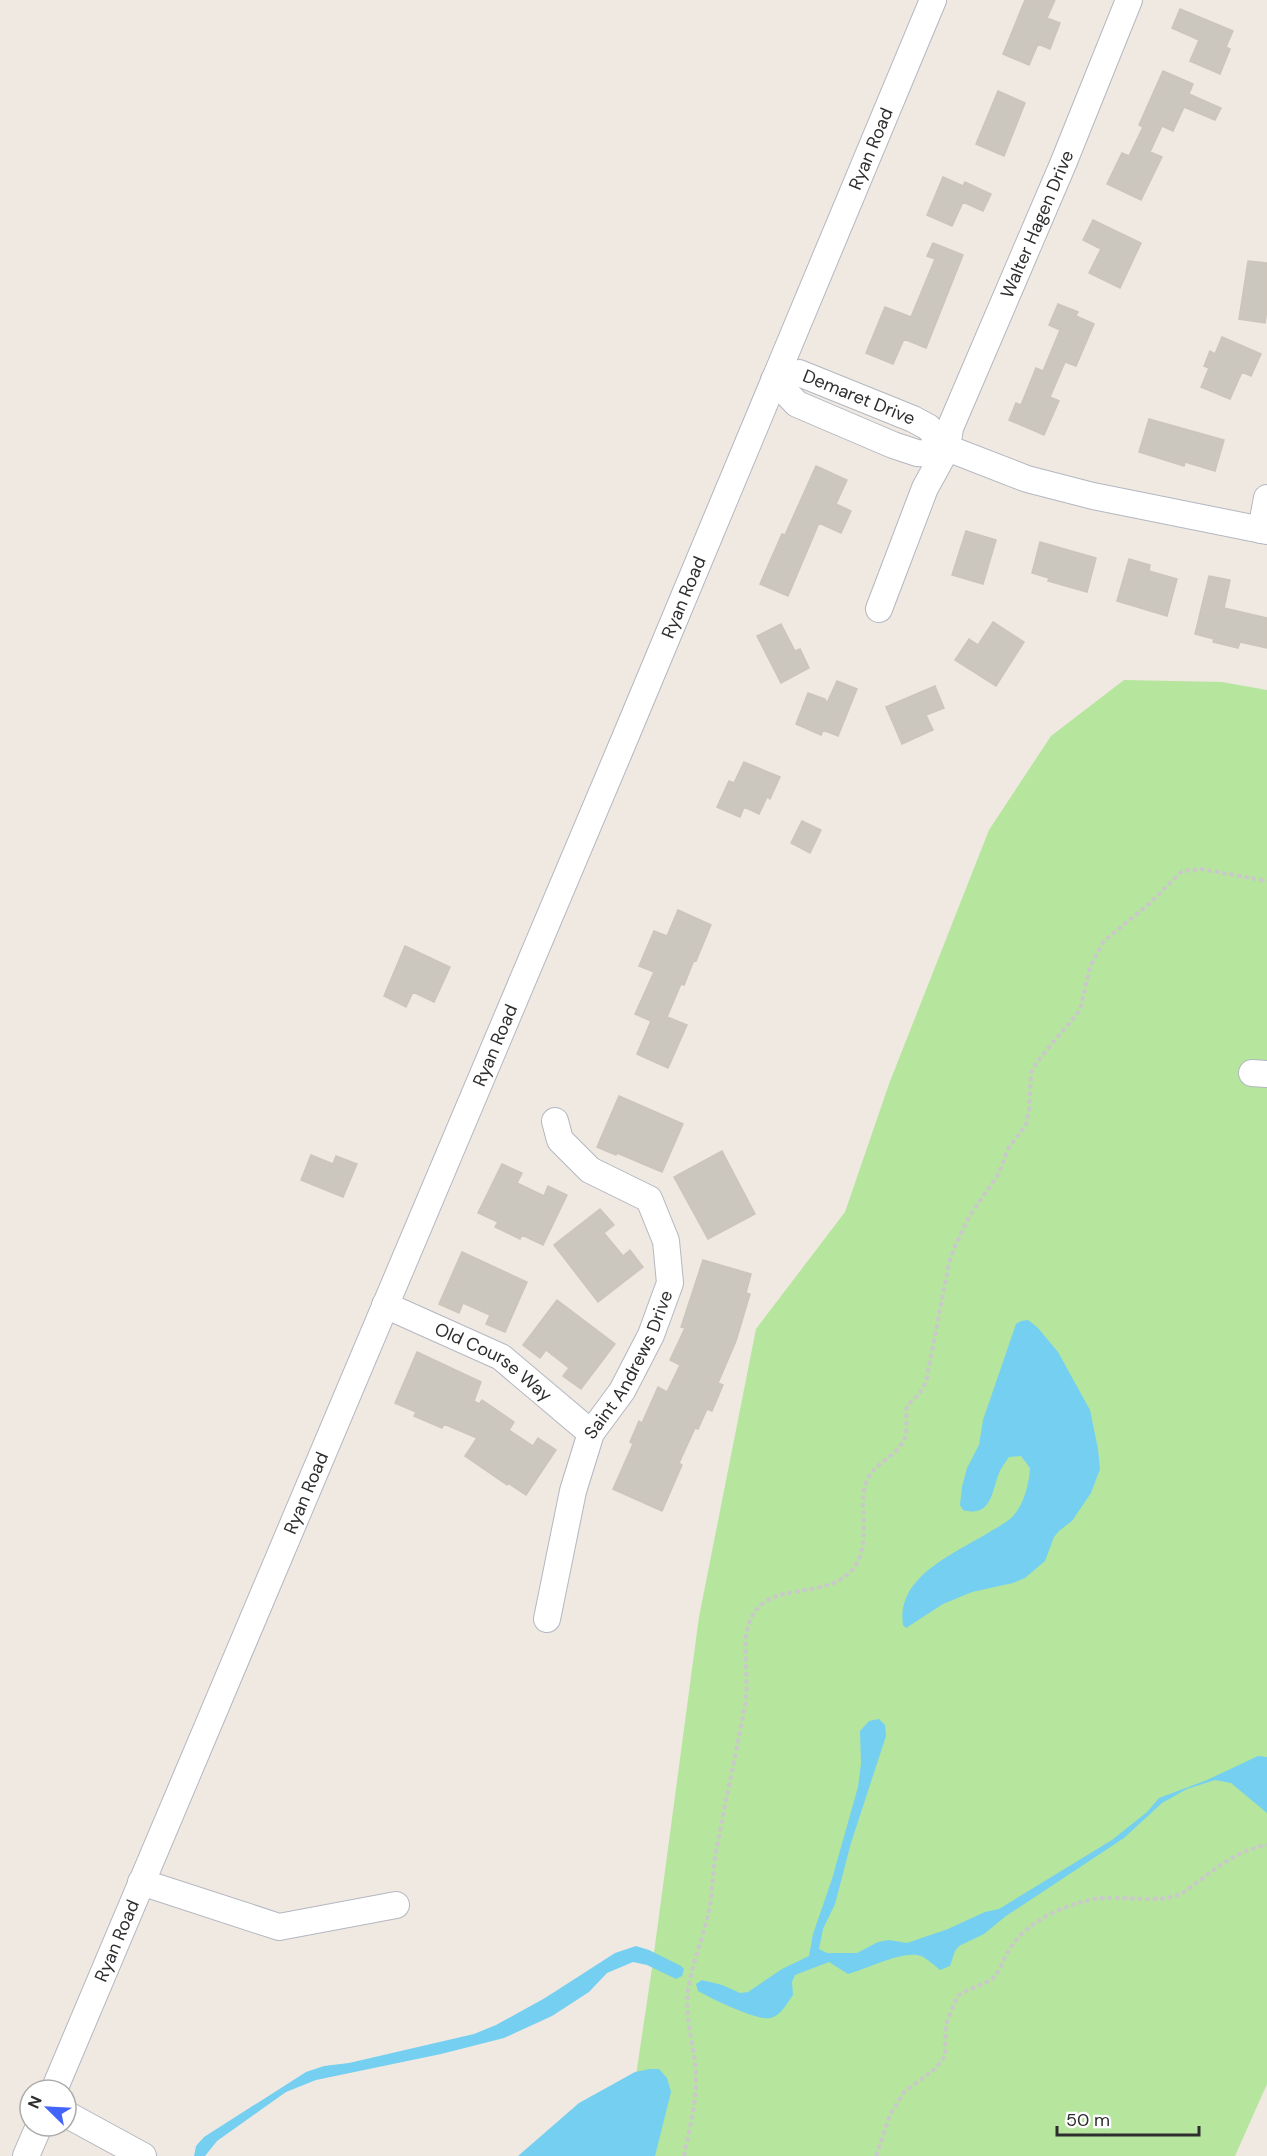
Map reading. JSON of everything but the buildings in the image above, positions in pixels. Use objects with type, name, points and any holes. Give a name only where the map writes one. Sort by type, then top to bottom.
[{"type":"street","name":"Ryan Road","points":[[59,2078],[933,0]]},
{"type":"street","name":"Walter Hagen Drive","points":[[879,609],[925,488],[947,448],[950,428],[1058,175],[1129,0]]},
{"type":"street","name":"Demaret Drive","points":[[774,380],[799,373],[928,427],[947,448],[1028,478],[1093,496],[1264,530]]},
{"type":"street","points":[[1264,530],[1267,498]]},
{"type":"street","name":"Saint Andrews Drive","points":[[547,1619],[573,1491],[591,1433],[622,1392],[651,1335],[670,1283],[666,1241],[649,1199],[590,1170],[560,1140],[555,1121]]},
{"type":"street","name":"Old Course Way","points":[[385,1305],[501,1357],[591,1433]]},
{"type":"street","points":[[141,1882],[279,1927],[396,1905]]},
{"type":"street","points":[[78,2121],[143,2156]]},
{"type":"street","points":[[26,2156],[34,2138]]},
{"type":"path","points":[[684,2156],[696,2086],[688,1992],[708,1913],[714,1860],[746,1702],[747,1631],[751,1618],[762,1603],[772,1597],[837,1582],[849,1573],[859,1559],[864,1541],[864,1488],[879,1464],[903,1443],[907,1406],[920,1393],[926,1382],[949,1263],[955,1246],[970,1215],[998,1175],[1009,1147],[1026,1125],[1031,1073],[1037,1062],[1077,1016],[1083,1002],[1090,967],[1104,941],[1149,904],[1182,871],[1201,869],[1267,881]]},
{"type":"path","points":[[876,2156],[890,2115],[904,2092],[935,2069],[945,2056],[946,2025],[957,1997],[995,1977],[1011,1947],[1029,1928],[1067,1906],[1090,1900],[1173,1897],[1181,1894],[1234,1856],[1248,1849],[1267,1845]]},
{"type":"green space","points":[[1124,680],[1222,682],[1267,690],[1267,2084],[1235,2156],[624,2156],[652,1968],[699,1617],[756,1329],[845,1212],[889,1084],[989,830],[1051,736]]},
{"type":"water","points":[[1028,1320],[1038,1328],[1058,1352],[1090,1410],[1100,1469],[1091,1493],[1072,1521],[1054,1537],[1045,1561],[1025,1578],[972,1592],[943,1604],[906,1628],[903,1625],[903,1608],[909,1592],[919,1579],[946,1557],[1009,1520],[1018,1510],[1023,1499],[1030,1468],[1021,1456],[1009,1457],[999,1473],[990,1499],[983,1508],[978,1511],[963,1510],[960,1505],[967,1468],[979,1445],[983,1420],[1016,1324]]},
{"type":"water","points":[[879,1719],[885,1725],[886,1736],[851,1843],[835,1904],[823,1929],[819,1949],[827,1953],[857,1953],[878,1942],[889,1940],[907,1943],[948,1929],[985,1912],[999,1909],[1112,1840],[1147,1812],[1159,1798],[1207,1780],[1258,1756],[1267,1757],[1267,1813],[1231,1783],[1215,1780],[1187,1789],[1162,1803],[1124,1838],[1006,1916],[984,1934],[959,1946],[950,1966],[940,1970],[924,1957],[913,1955],[895,1958],[848,1974],[829,1962],[795,1975],[792,1982],[793,1995],[781,2012],[770,2018],[745,2013],[698,1991],[696,1984],[702,1980],[740,1993],[748,1992],[782,1969],[809,1956],[813,1934],[832,1879],[858,1787],[861,1764],[860,1731],[869,1721]]},
{"type":"water","points":[[636,1946],[681,1966],[684,1969],[682,1976],[676,1979],[647,1965],[633,1962],[607,1973],[589,1992],[552,2016],[504,2038],[441,2054],[316,2080],[286,2092],[217,2141],[205,2156],[194,2156],[196,2146],[204,2137],[306,2072],[324,2066],[349,2063],[474,2034],[496,2025],[545,1998],[615,1953]]},
{"type":"water","points":[[659,2069],[667,2078],[671,2092],[655,2156],[518,2156],[579,2103],[635,2072]]}]
